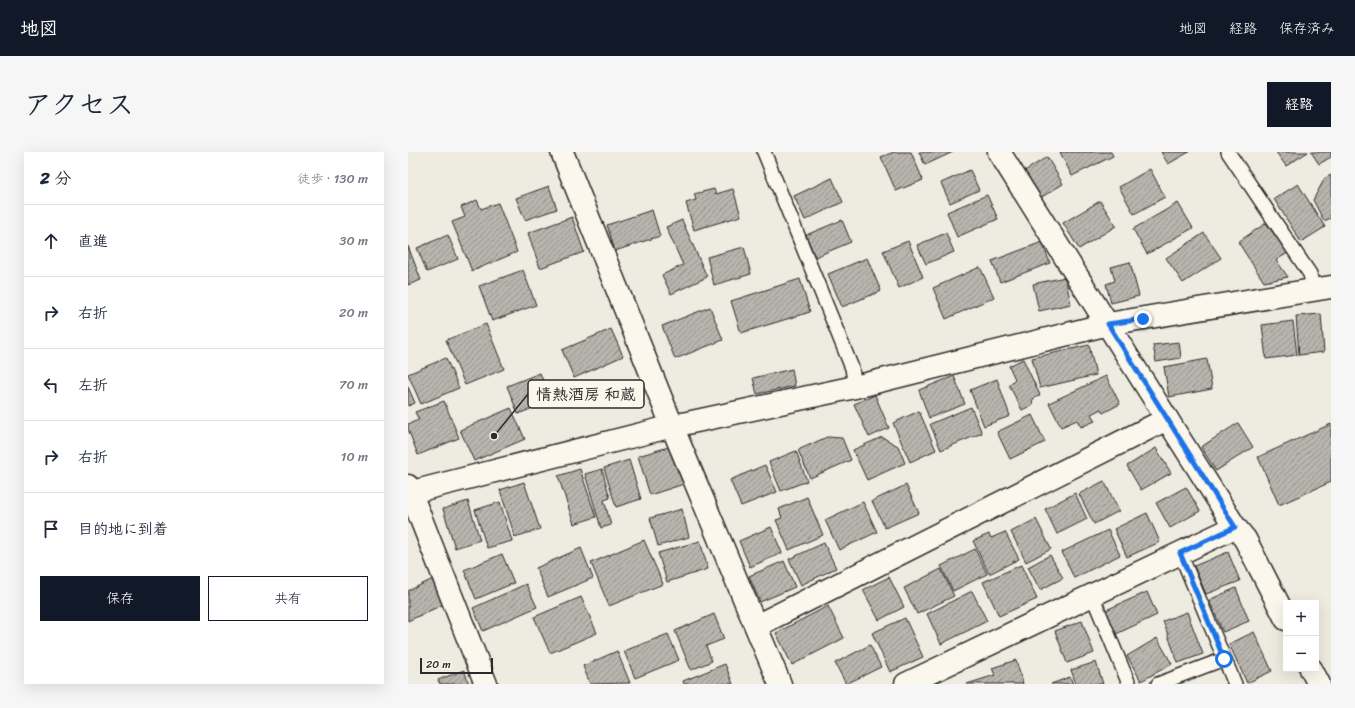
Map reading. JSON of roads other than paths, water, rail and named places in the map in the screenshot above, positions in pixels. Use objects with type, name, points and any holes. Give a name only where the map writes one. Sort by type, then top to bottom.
[{"type":"street","points":[[562,152],[780,684]]},
{"type":"street","points":[[999,152],[1235,527],[1245,539],[1283,613]]},
{"type":"street","points":[[486,684],[409,490],[673,426],[855,387],[1108,324],[1322,288]]},
{"type":"street","points":[[756,626],[1167,419]]},
{"type":"street","points":[[906,684],[1235,527]]},
{"type":"street","points":[[1313,672],[1319,684]]},
{"type":"lane","points":[[764,152],[852,368],[855,387]]},
{"type":"lane","points":[[1228,152],[1310,274],[1322,288]]},
{"type":"lane","points":[[1180,553],[1235,684]]},
{"type":"lane","points":[[1092,595],[1129,684]]},
{"type":"lane","points":[[1158,684],[1224,659]]},
{"type":"place","name":"情熱酒房 和蔵","points":[[494,436]]}]
